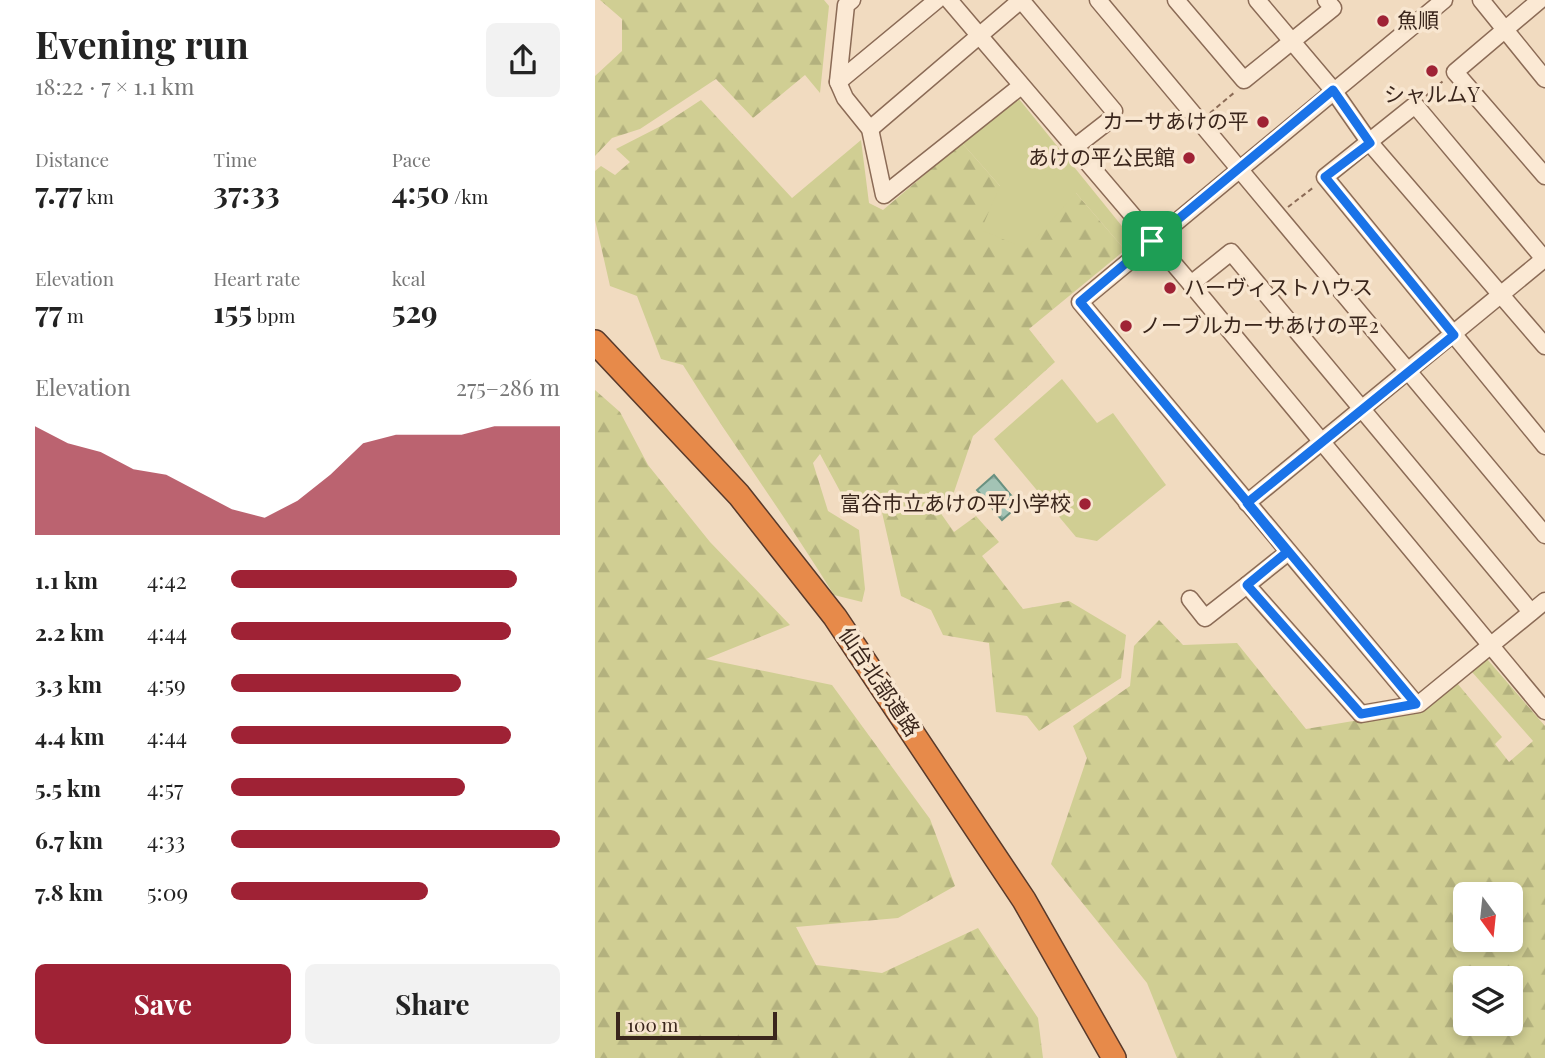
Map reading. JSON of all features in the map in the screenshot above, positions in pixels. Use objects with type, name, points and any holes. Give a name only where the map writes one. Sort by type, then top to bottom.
[{"type":"highway","name":"仙台北部道路","points":[[595,342],[739,495],[835,617],[1024,900],[1114,1058]]},
{"type":"street","points":[[852,0],[846,5],[838,82],[845,98],[870,128],[884,195],[1021,86]]},
{"type":"street","points":[[838,82],[937,0]]},
{"type":"street","points":[[949,0],[1191,284],[1545,711]]},
{"type":"street","points":[[870,128],[981,37],[1021,0],[1115,111],[1111,119],[1075,147]]},
{"type":"street","points":[[1098,0],[1545,535]]},
{"type":"street","points":[[1176,0],[1244,80],[1333,8],[1326,0]]},
{"type":"street","points":[[1257,0],[1333,90],[1370,143],[1545,346]]},
{"type":"street","points":[[1416,704],[1080,302],[1444,0]]},
{"type":"street","points":[[1481,0],[1545,79]]},
{"type":"street","points":[[1540,0],[1455,72],[1545,176]]},
{"type":"street","points":[[1247,503],[1454,335],[1545,259],[1415,105],[1325,177],[1454,335],[1545,446]]},
{"type":"street","points":[[1191,284],[1231,252],[1531,612]]},
{"type":"street","points":[[1190,599],[1205,618],[1287,552]]},
{"type":"street","points":[[1247,585],[1361,714],[1416,704],[1545,601]]},
{"type":"path","points":[[1415,105],[1455,72]]},
{"type":"path","points":[[1199,122],[1241,87],[1244,80]]},
{"type":"path","points":[[1277,216],[1325,177]]},
{"type":"green space","points":[[600,0],[824,0],[829,6],[820,93],[805,75],[753,118],[716,79],[640,129],[612,138],[595,156],[595,76],[622,51],[622,19]]},
{"type":"green space","points":[[1019,99],[1134,241],[1125,250],[1076,193],[1026,249],[981,230],[1000,186],[962,143]]},
{"type":"green space","points":[[701,100],[792,198],[861,140],[869,203],[883,210],[962,143],[1000,186],[1076,193],[1125,250],[1029,329],[1055,362],[973,436],[954,492],[937,508],[954,532],[976,516],[999,542],[982,556],[1023,609],[1069,601],[1126,635],[1121,678],[1039,731],[1027,716],[996,712],[989,643],[943,635],[931,610],[901,596],[881,508],[841,493],[820,454],[813,463],[828,511],[859,530],[865,589],[862,602],[834,595],[683,365],[661,359],[637,296],[610,286],[595,220],[595,171],[601,166],[615,175],[630,162],[616,149],[661,126]]},
{"type":"green space","points":[[1062,379],[1097,423],[1113,413],[1166,485],[1097,541],[1076,537],[994,439]]},
{"type":"green space","points":[[595,390],[620,412],[648,465],[710,542],[790,625],[706,659],[832,685],[930,819],[955,886],[898,918],[796,927],[816,965],[882,973],[978,928],[1038,1018],[1043,1058],[595,1058]]},
{"type":"green space","points":[[1159,620],[1183,645],[1237,643],[1306,729],[1418,710],[1457,683],[1502,737],[1495,744],[1509,762],[1533,741],[1472,672],[1487,659],[1545,726],[1545,1058],[1177,1058],[1147,983],[1051,864],[1087,758],[1073,726],[1130,686],[1134,646]]},
{"type":"water","points":[[994,475],[1019,505],[1002,520],[977,490]]},
{"type":"place","name":"魚順","points":[[1383,21]]},
{"type":"place","name":"シャルムY","points":[[1432,71]]},
{"type":"place","name":"カーサあけの平","points":[[1263,122]]},
{"type":"place","name":"あけの平公民館","points":[[1189,158]]},
{"type":"place","name":"ハーヴィストハウス","points":[[1170,288]]},
{"type":"place","name":"ノーブルカーサあけの平2","points":[[1126,326]]},
{"type":"place","name":"富谷市立あけの平小学校","points":[[1085,504]]},
{"type":"route","points":[[1152,241],[1080,302],[1287,552],[1416,704],[1361,714],[1247,585],[1287,552],[1247,503],[1454,335],[1325,177],[1370,143],[1333,90],[1152,241]]}]
